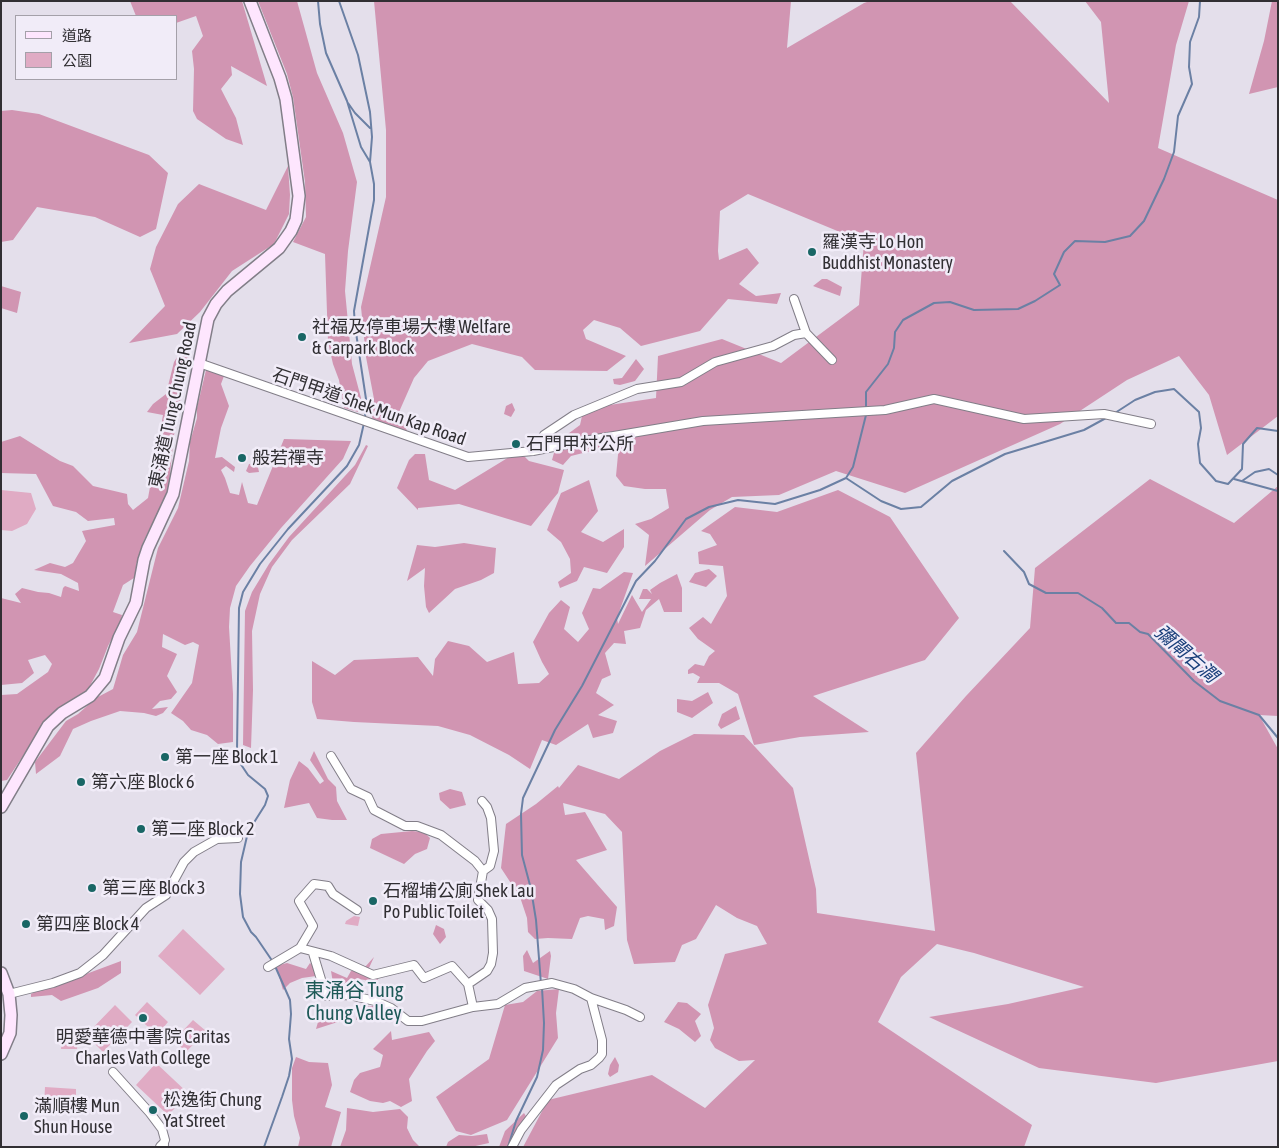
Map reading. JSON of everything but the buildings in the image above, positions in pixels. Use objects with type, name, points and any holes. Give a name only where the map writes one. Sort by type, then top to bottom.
[{"type":"main road","name":"東涌道 Tung Chung Road","points":[[1,807],[48,726],[94,692],[109,670],[119,638],[136,602],[148,548],[172,494],[206,327],[216,304],[227,292],[279,248],[291,232],[298,209],[298,190],[284,92],[250,1]]},
{"type":"main road","points":[[1,972],[9,994],[11,1008],[10,1026],[6,1044],[1,1054]]},
{"type":"street","points":[[794,299],[806,333],[832,360]]},
{"type":"street","points":[[533,451],[544,435],[574,415],[637,389],[681,382],[715,362],[773,346],[794,335],[806,333]]},
{"type":"street","name":"石門甲道 Shek Mun Kap Road","points":[[199,363],[468,457],[533,451],[584,440],[703,421],[885,410],[934,399],[1024,419],[1104,414],[1151,424]]},
{"type":"street","points":[[331,756],[351,789],[368,797],[374,810],[405,826],[416,826],[441,835],[475,861],[483,871]]},
{"type":"street","points":[[468,984],[487,971],[491,964],[493,953],[492,919],[488,910],[478,900],[483,871],[490,866],[494,851],[491,818],[487,807],[482,801]]},
{"type":"street","points":[[9,994],[52,983],[80,973],[103,955],[146,908],[166,895],[184,862],[194,852],[217,840],[238,838]]},
{"type":"street","points":[[272,965],[300,948],[313,926],[299,901],[314,884],[328,886],[333,894],[357,910]]},
{"type":"street","points":[[300,948],[313,953],[332,956],[372,975],[414,965],[424,978],[452,966],[468,984],[474,1007]]},
{"type":"street","points":[[313,953],[326,996],[348,995],[376,1001],[391,1008],[403,1018],[414,1022],[474,1007],[498,1004],[524,988],[546,983],[558,984],[574,989],[591,998],[640,1017]]},
{"type":"street","points":[[512,1147],[521,1130],[556,1085],[600,1058],[602,1054],[602,1040],[591,998]]},
{"type":"street","points":[[114,1072],[162,1129],[165,1140],[162,1146]]},
{"type":"green space","points":[[1,490],[31,493],[36,509],[27,524],[12,531],[1,530]]},
{"type":"green space","points":[[354,916],[360,917],[358,926],[345,924],[346,921]]},
{"type":"green space","points":[[183,929],[225,969],[200,995],[158,956]]},
{"type":"green space","points":[[147,1002],[168,1022],[157,1035],[135,1015]]},
{"type":"green space","points":[[115,1005],[132,1022],[103,1052],[86,1035]]},
{"type":"green space","points":[[193,1020],[206,1031],[186,1052],[174,1040]]},
{"type":"green space","points":[[62,1039],[78,1039],[77,1049],[61,1049]]},
{"type":"green space","points":[[156,1063],[189,1094],[168,1115],[136,1085]]},
{"type":"green space","points":[[45,1087],[76,1089],[76,1108],[44,1106]]},
{"type":"shaded area","points":[[130,1],[242,1],[267,86],[231,66],[232,75],[221,89],[236,118],[243,145],[226,139],[197,119],[193,111],[194,69],[192,51],[203,36],[196,16],[178,22],[178,15],[136,15]]},
{"type":"shaded area","points":[[258,1],[297,1],[317,73],[343,133],[357,182],[345,291],[352,364],[361,398],[358,412],[344,408],[339,380],[328,342],[325,254],[293,242],[306,217],[305,182],[293,97],[287,74]]},
{"type":"shaded area","points":[[374,1],[791,1],[787,48],[870,1],[1010,1],[1109,103],[1101,22],[1085,1],[1189,1],[1176,45],[1158,148],[1278,200],[1278,416],[1227,455],[1209,395],[1179,356],[1127,380],[1060,424],[905,493],[836,471],[779,495],[732,497],[710,510],[645,566],[649,535],[635,524],[651,519],[669,508],[666,489],[624,486],[616,476],[619,444],[571,456],[563,465],[552,460],[557,442],[580,425],[582,416],[603,406],[656,398],[658,356],[722,339],[781,363],[859,305],[864,242],[748,194],[720,211],[719,260],[747,248],[759,263],[739,284],[756,296],[781,293],[777,304],[728,299],[700,331],[641,346],[620,328],[594,320],[583,330],[586,339],[626,356],[607,371],[535,370],[522,357],[472,344],[428,361],[414,378],[399,412],[408,433],[372,420],[374,399],[366,357],[361,307],[386,197],[386,130]]},
{"type":"shaded area","points":[[1272,1],[1278,1],[1278,87],[1249,94],[1264,41]]},
{"type":"shaded area","points":[[12,110],[39,114],[149,155],[168,173],[156,229],[140,237],[95,217],[37,207],[13,240],[1,242],[1,111]]},
{"type":"shaded area","points":[[288,166],[289,214],[274,244],[232,271],[200,312],[177,334],[129,343],[165,306],[150,269],[156,247],[178,204],[199,184],[266,210]]},
{"type":"shaded area","points":[[822,279],[827,279],[842,287],[840,296],[813,286]]},
{"type":"shaded area","points":[[1,286],[21,292],[17,313],[1,308]]},
{"type":"shaded area","points":[[197,325],[185,373],[174,435],[168,493],[144,540],[136,565],[137,576],[123,585],[113,612],[122,615],[121,621],[86,693],[42,727],[7,780],[1,781],[1,695],[17,694],[48,672],[52,664],[45,655],[28,660],[34,673],[22,683],[1,685],[1,598],[21,603],[15,594],[22,588],[61,597],[65,586],[79,591],[78,583],[61,574],[34,570],[50,563],[65,567],[73,563],[86,541],[82,531],[115,525],[114,518],[88,521],[76,512],[53,506],[36,474],[1,473],[1,442],[20,436],[60,461],[73,466],[93,486],[127,494],[128,504],[133,510],[148,498],[163,415],[147,412],[153,404],[166,394],[174,362]]},
{"type":"shaded area","points":[[636,359],[644,369],[635,381],[620,385],[614,384],[613,379],[622,378]]},
{"type":"shaded area","points":[[206,370],[224,376],[221,384],[229,406],[221,428],[215,458],[222,457],[235,467],[234,472],[226,466],[221,470],[230,493],[239,495],[242,482],[248,503],[257,505],[284,439],[351,441],[343,459],[281,528],[236,586],[230,608],[229,627],[233,694],[233,742],[218,744],[207,735],[191,730],[183,721],[171,713],[192,683],[199,645],[193,642],[185,645],[163,634],[162,647],[177,654],[167,676],[177,692],[171,699],[160,701],[152,709],[168,707],[163,713],[156,716],[120,711],[73,729],[60,756],[36,774],[35,762],[66,721],[78,714],[96,698],[113,689],[123,655],[137,632],[158,548],[178,508]]},
{"type":"shaded area","points":[[512,403],[515,410],[511,417],[504,414],[506,406]]},
{"type":"shaded area","points":[[366,445],[368,446],[350,484],[292,540],[272,567],[260,594],[252,631],[253,690],[251,748],[243,745],[245,611],[252,592],[269,564],[289,537],[355,465]]},
{"type":"shaded area","points":[[519,451],[529,461],[564,470],[558,493],[531,526],[459,504],[418,508],[418,510],[397,488],[409,460],[415,454],[425,454],[429,480],[455,490]]},
{"type":"shaded area","points":[[257,463],[259,472],[249,473],[246,471],[249,464]]},
{"type":"shaded area","points":[[1150,479],[1234,523],[1278,486],[1278,716],[1259,715],[1278,749],[1278,1061],[1156,1083],[1039,1068],[929,1017],[1008,1004],[1084,987],[974,953],[937,944],[901,977],[878,1022],[1032,1125],[1024,1147],[523,1147],[548,1100],[652,1075],[705,1108],[755,1060],[739,1061],[715,1048],[710,1040],[714,1028],[708,1005],[725,954],[767,944],[757,926],[737,918],[716,905],[696,939],[682,945],[675,962],[634,964],[627,940],[622,832],[605,814],[563,803],[565,815],[585,812],[607,850],[576,860],[617,907],[614,926],[605,930],[604,919],[588,916],[580,918],[572,939],[535,939],[528,932],[527,918],[520,897],[501,868],[506,824],[536,804],[558,786],[559,788],[578,765],[619,779],[660,751],[694,734],[744,735],[793,788],[816,889],[817,913],[935,931],[916,753],[1030,628],[1035,568]]},
{"type":"shaded area","points":[[589,480],[598,511],[581,532],[603,542],[624,529],[624,547],[607,573],[584,567],[577,581],[560,588],[558,582],[571,573],[570,559],[561,542],[547,530],[561,493]]},
{"type":"shaded area","points":[[838,490],[890,517],[959,618],[925,660],[813,696],[869,732],[800,737],[754,745],[738,694],[719,683],[697,683],[700,677],[693,673],[688,674],[688,670],[695,664],[704,666],[709,656],[715,651],[698,639],[689,628],[703,617],[711,624],[727,596],[723,566],[699,564],[698,552],[717,545],[710,534],[701,531],[735,507],[777,512]]},
{"type":"shaded area","points":[[464,543],[496,548],[494,573],[481,580],[455,589],[429,613],[426,607],[424,586],[425,568],[407,581],[417,545],[435,547]]},
{"type":"shaded area","points":[[709,569],[717,576],[706,587],[689,582],[695,573]]},
{"type":"shaded area","points":[[624,572],[633,573],[617,618],[618,624],[632,595],[642,612],[651,599],[639,599],[643,589],[647,589],[652,594],[650,590],[677,574],[682,588],[682,612],[664,612],[659,599],[646,610],[640,628],[624,631],[626,644],[614,643],[605,653],[611,675],[602,679],[596,693],[614,705],[598,715],[617,721],[613,733],[593,738],[588,724],[556,745],[542,740],[530,769],[509,755],[470,735],[438,726],[317,719],[312,702],[312,661],[335,675],[354,660],[418,657],[433,676],[435,659],[448,641],[469,646],[487,662],[514,652],[518,684],[539,683],[549,674],[533,642],[549,613],[561,600],[570,607],[564,629],[578,642],[589,629],[582,613],[593,588],[600,589]]},
{"type":"shaded area","points":[[708,692],[713,703],[692,718],[677,712],[677,699],[692,701]]},
{"type":"shaded area","points":[[736,706],[740,719],[721,729],[718,725],[722,714]]},
{"type":"shaded area","points":[[314,751],[328,779],[336,787],[337,801],[347,820],[317,818],[309,803],[284,808],[290,780],[299,761],[308,768],[320,784],[324,781],[310,760]]},
{"type":"shaded area","points":[[450,789],[462,792],[466,805],[450,809],[440,800],[439,793]]},
{"type":"shaded area","points":[[412,831],[424,832],[430,838],[427,849],[415,854],[404,864],[370,848],[372,839],[381,834]]},
{"type":"shaded area","points":[[436,925],[444,929],[446,937],[440,944],[433,934]]},
{"type":"shaded area","points":[[527,950],[533,963],[550,951],[548,979],[524,971],[523,956]]},
{"type":"shaded area","points":[[374,957],[369,968],[378,979],[373,990],[365,980],[358,979],[351,990],[343,990],[333,983],[331,971],[347,978],[351,971],[365,967]]},
{"type":"shaded area","points":[[121,961],[121,973],[98,988],[61,1001],[52,995],[31,997],[31,994],[44,987],[70,980]]},
{"type":"shaded area","points":[[287,963],[306,969],[310,963],[323,975],[302,978],[290,983],[283,990],[276,966]]},
{"type":"shaded area","points":[[559,989],[556,1013],[558,1038],[507,1120],[471,1135],[456,1131],[436,1097],[489,1059],[505,1005],[523,1002],[537,991]]},
{"type":"shaded area","points":[[678,1002],[687,1003],[701,1014],[695,1021],[701,1036],[695,1042],[679,1029],[664,1022]]},
{"type":"shaded area","points":[[362,1006],[376,1006],[370,1014],[356,1020],[356,1011]]},
{"type":"shaded area","points":[[335,1012],[344,1020],[316,1029],[318,1022]]},
{"type":"shaded area","points":[[391,1031],[392,1040],[429,1032],[435,1041],[409,1079],[412,1101],[401,1107],[390,1101],[383,1103],[370,1101],[350,1092],[354,1080],[360,1073],[380,1067],[383,1055],[373,1049]]},
{"type":"shaded area","points":[[296,1057],[309,1062],[328,1063],[332,1085],[325,1107],[341,1112],[331,1147],[298,1147],[300,1138],[292,1100],[292,1068]]},
{"type":"shaded area","points":[[615,1057],[619,1065],[618,1072],[610,1077],[608,1074],[610,1065]]},
{"type":"shaded area","points":[[347,1108],[373,1112],[400,1109],[408,1117],[407,1128],[413,1140],[420,1147],[340,1147],[346,1130]]},
{"type":"shaded area","points":[[524,1113],[527,1118],[516,1147],[499,1147],[505,1131]]},
{"type":"shaded area","points":[[487,1134],[489,1143],[471,1147],[446,1147],[448,1142],[459,1135]]},
{"type":"waterway","points":[[318,1],[320,24],[326,53],[347,101],[361,147],[370,162],[374,184],[374,200],[354,311],[366,399],[365,418]]},
{"type":"waterway","points":[[339,1],[358,55],[370,112],[372,137],[370,162]]},
{"type":"waterway","points":[[866,410],[866,392],[888,364],[894,348],[895,332],[903,320],[934,303],[950,302],[974,310],[1018,309],[1060,285],[1054,274],[1064,252],[1075,241],[1105,242],[1130,236],[1144,221],[1164,179],[1174,152],[1178,116],[1192,84],[1189,67],[1190,42],[1199,17],[1200,1]]},
{"type":"waterway","points":[[348,103],[370,128]]},
{"type":"waterway","points":[[1115,413],[1135,400],[1155,392],[1174,389],[1199,412],[1201,428],[1198,444],[1200,463],[1216,481],[1228,484],[1242,469],[1243,444],[1257,428],[1278,431]]},
{"type":"waterway","points":[[541,984],[536,920],[531,889],[522,855],[521,814],[523,798],[555,730],[582,686],[636,581],[655,561],[686,519],[709,507],[738,500],[775,504],[820,490],[846,478],[853,467],[866,415]]},
{"type":"waterway","points":[[846,478],[881,501],[901,509],[921,507],[952,481],[1005,454],[1084,430],[1106,418]]},
{"type":"waterway","points":[[273,962],[251,932],[243,917],[240,894],[241,862],[248,832],[265,805],[268,796],[265,789],[248,775],[240,763],[237,750],[239,608],[243,592],[260,564],[288,529],[347,466],[359,445],[364,423]]},
{"type":"waterway","points":[[1242,481],[1255,472],[1269,469],[1278,475]]},
{"type":"waterway","points":[[1234,479],[1278,491]]},
{"type":"waterway","name":"彌閘右澗","points":[[1004,551],[1024,572],[1029,584],[1046,593],[1078,593],[1102,608],[1116,623],[1129,623],[1140,632],[1148,634],[1194,681],[1220,701],[1259,715],[1278,738]]},
{"type":"waterway","points":[[264,1147],[289,1076],[292,1059],[289,1039],[290,1000],[275,966]]},
{"type":"waterway","points":[[508,1147],[516,1121],[537,1077],[543,1050],[542,988]]},
{"type":"place","name":"羅漢寺 Lo Hon Buddhist Monastery","points":[[812,252]]},
{"type":"place","name":"社福及停車場大樓 Welfare & Carpark Block","points":[[302,337]]},
{"type":"place","name":"石門甲村公所","points":[[516,444]]},
{"type":"place","name":"般若禪寺","points":[[242,458]]},
{"type":"place","name":"第一座 Block 1","points":[[165,757]]},
{"type":"place","name":"第六座 Block 6","points":[[81,782]]},
{"type":"place","name":"第二座 Block 2","points":[[141,829]]},
{"type":"place","name":"第三座 Block 3","points":[[92,888]]},
{"type":"place","name":"石榴埔公廁 Shek Lau Po Public Toilet","points":[[373,901]]},
{"type":"place","name":"第四座 Block 4","points":[[26,924]]},
{"type":"place","name":"明愛華德中書院 Caritas Charles Vath College","points":[[143,1018]]},
{"type":"place","name":"松逸街 Chung Yat Street","points":[[153,1110]]},
{"type":"place","name":"滿順樓 Mun Shun House","points":[[24,1116]]},
{"type":"district","name":"東涌谷 Tung Chung Valley","points":[[354,1002]]}]
